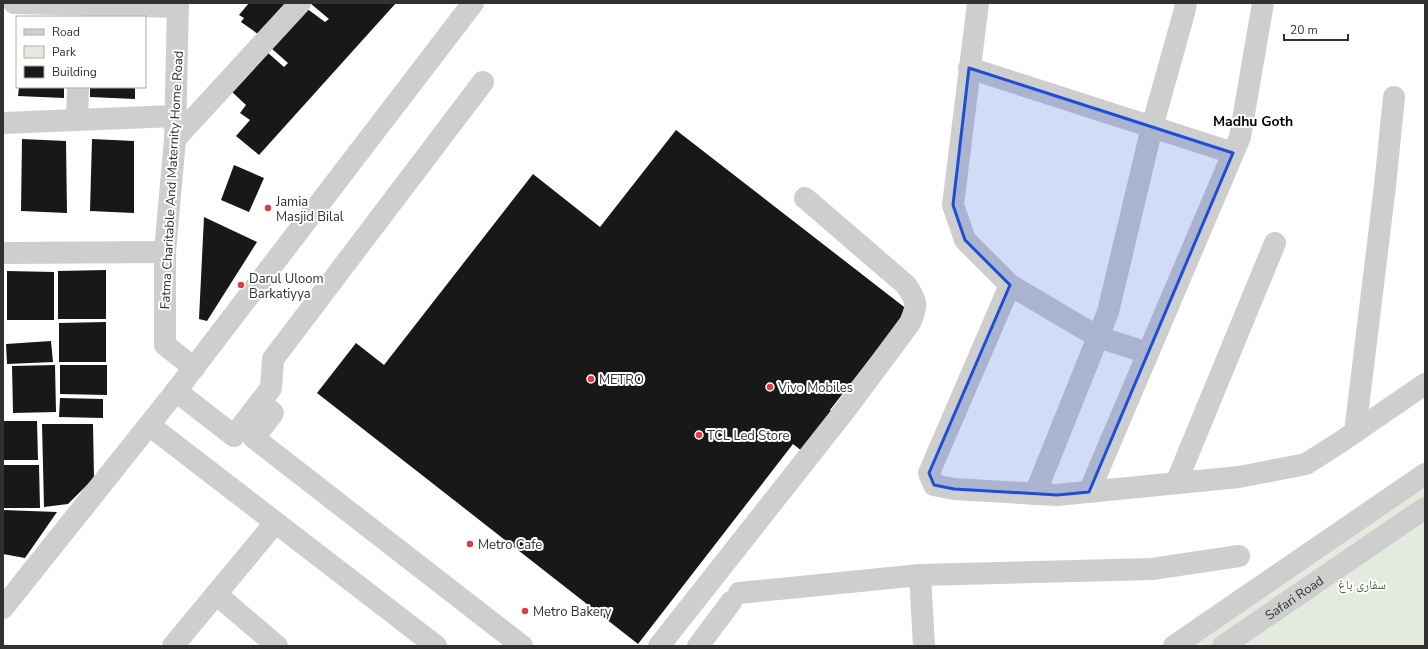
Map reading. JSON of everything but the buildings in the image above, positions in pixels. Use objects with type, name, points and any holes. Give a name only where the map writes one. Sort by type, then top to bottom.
[{"type":"street","points":[[14,3],[80,11],[178,5]]},
{"type":"street","points":[[175,139],[300,3]]},
{"type":"street","points":[[3,608],[176,392],[473,3]]},
{"type":"street","points":[[978,3],[953,205],[965,240],[1010,285],[1098,337],[1148,353]]},
{"type":"street","points":[[1034,494],[1108,312],[1152,127],[1186,3]]},
{"type":"street","points":[[1089,492],[1240,136],[1263,3]]},
{"type":"street","name":"Fatma Charitable And Maternity Home Road","points":[[178,5],[175,139],[166,252],[166,345],[194,368]]},
{"type":"street","points":[[970,68],[1233,153]]},
{"type":"street","points":[[176,392],[234,436],[271,388],[273,359],[483,82]]},
{"type":"street","points":[[77,120],[78,88]]},
{"type":"street","points":[[1355,432],[1385,186],[1394,97]]},
{"type":"street","points":[[3,124],[176,116]]},
{"type":"street","points":[[659,646],[846,409],[910,323],[915,311],[914,298],[906,285],[805,198]]},
{"type":"street","points":[[1176,483],[1275,243]]},
{"type":"street","points":[[3,253],[166,252]]},
{"type":"street","points":[[1010,285],[929,473],[934,485],[954,489],[1057,495],[1239,477],[1306,464],[1425,384]]},
{"type":"street","points":[[260,402],[273,413],[254,438],[522,646]]},
{"type":"street","points":[[149,425],[436,646]]},
{"type":"street","points":[[1174,646],[1425,474]]},
{"type":"street","name":"Safari Road","points":[[1223,646],[1425,508]]},
{"type":"street","points":[[173,646],[275,523]]},
{"type":"street","points":[[698,646],[735,597],[920,575],[1152,569],[1239,556]]},
{"type":"street","points":[[920,575],[924,646]]},
{"type":"street","points":[[216,594],[277,646]]},
{"type":"highlighted area","points":[[969,68],[1233,153],[1089,492],[1057,495],[954,489],[934,485],[929,473],[1010,285],[965,240],[953,205]]},
{"type":"green space","name":"سفاری باغ","points":[[1425,467],[1425,646],[1161,646]]},
{"type":"place","name":"Jamia Masjid Bilal","points":[[268,208]]},
{"type":"place","name":"Darul Uloom Barkatiyya","points":[[241,285]]},
{"type":"place","name":"METRO","points":[[591,379]]},
{"type":"place","name":"Vivo Mobiles","points":[[770,387]]},
{"type":"place","name":"TCL Led Store","points":[[699,435]]},
{"type":"place","name":"Metro Cafe","points":[[470,544]]},
{"type":"place","name":"Metro Bakery","points":[[525,611]]},
{"type":"district","name":"Madhu Goth","points":[[1253,121]]}]
